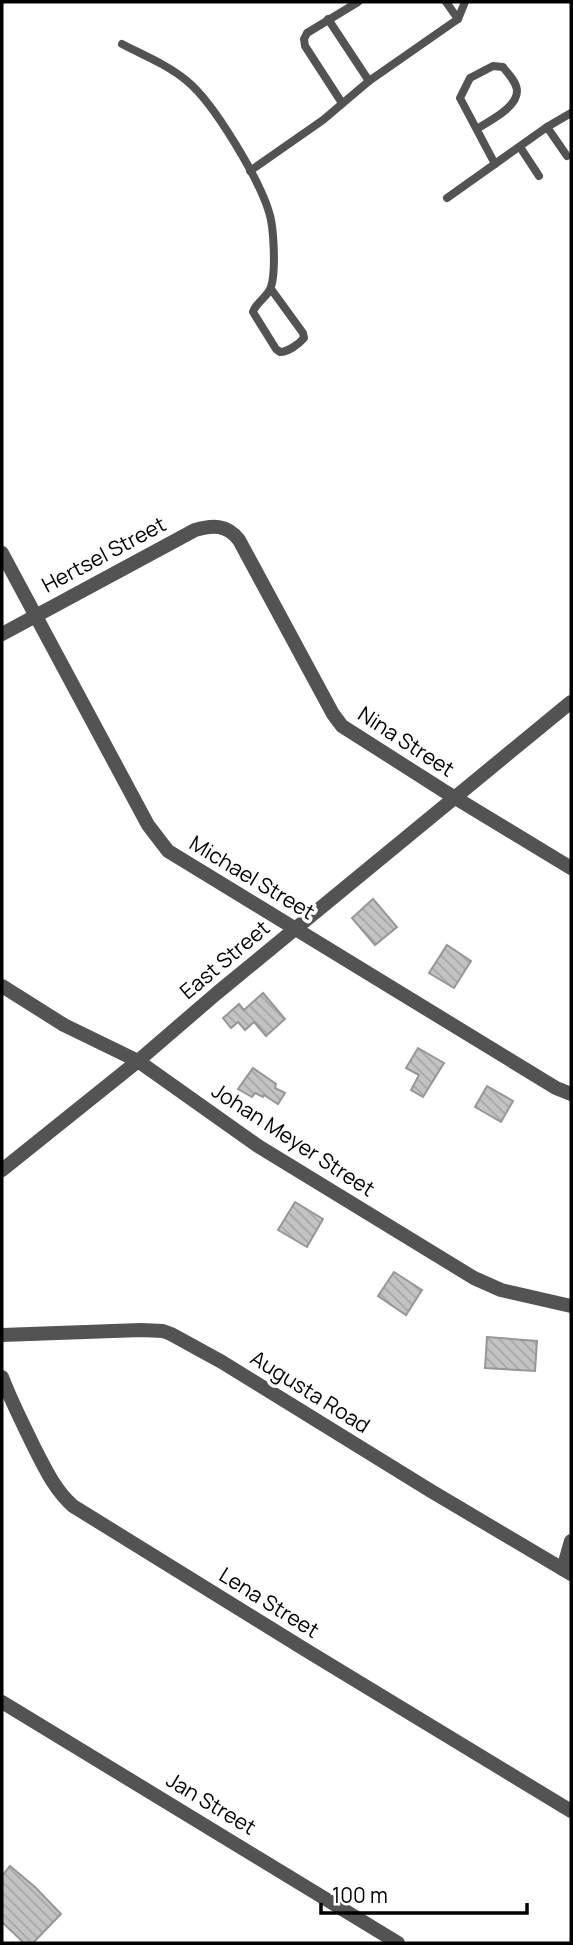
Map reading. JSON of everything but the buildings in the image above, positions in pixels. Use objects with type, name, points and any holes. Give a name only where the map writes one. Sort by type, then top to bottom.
[{"type":"street","name":"Hertsel Street","points":[[2,634],[195,530],[212,526],[229,529]]},
{"type":"street","name":"Nina Street","points":[[229,529],[239,540],[337,721],[353,735],[571,869]]},
{"type":"street","name":"Michael Street","points":[[2,554],[148,825],[172,854],[571,1094]]},
{"type":"street","name":"East Street","points":[[2,1170],[138,1061],[571,702]]},
{"type":"street","name":"Johan Meyer Street","points":[[2,986],[64,1025],[138,1061],[258,1146],[474,1278],[501,1290],[571,1306]]},
{"type":"street","name":"Augusta Road","points":[[2,1335],[141,1331],[163,1331],[171,1334],[222,1362],[567,1572]]},
{"type":"street","name":"Lena Street","points":[[2,1377],[51,1480],[73,1506],[571,1811]]},
{"type":"street","points":[[567,1572],[571,1541]]},
{"type":"street","name":"Jan Street","points":[[2,1702],[398,1943]]},
{"type":"lane","points":[[342,103],[305,46],[304,39],[307,33],[358,2]]},
{"type":"lane","points":[[446,2],[458,19]]},
{"type":"lane","points":[[250,170],[323,120],[369,82],[458,19],[465,2]]},
{"type":"lane","points":[[328,19],[369,82]]},
{"type":"lane","points":[[122,44],[187,80],[201,94],[250,170],[269,212],[273,236],[271,289],[253,313],[276,349],[284,352],[301,342],[303,333],[271,289]]},
{"type":"lane","points":[[477,129],[511,105],[517,93],[514,82],[503,67],[493,66],[470,78],[460,99],[495,164]]},
{"type":"lane","points":[[447,198],[571,113]]},
{"type":"lane","points":[[548,127],[567,156]]},
{"type":"lane","points":[[520,147],[539,176]]}]
